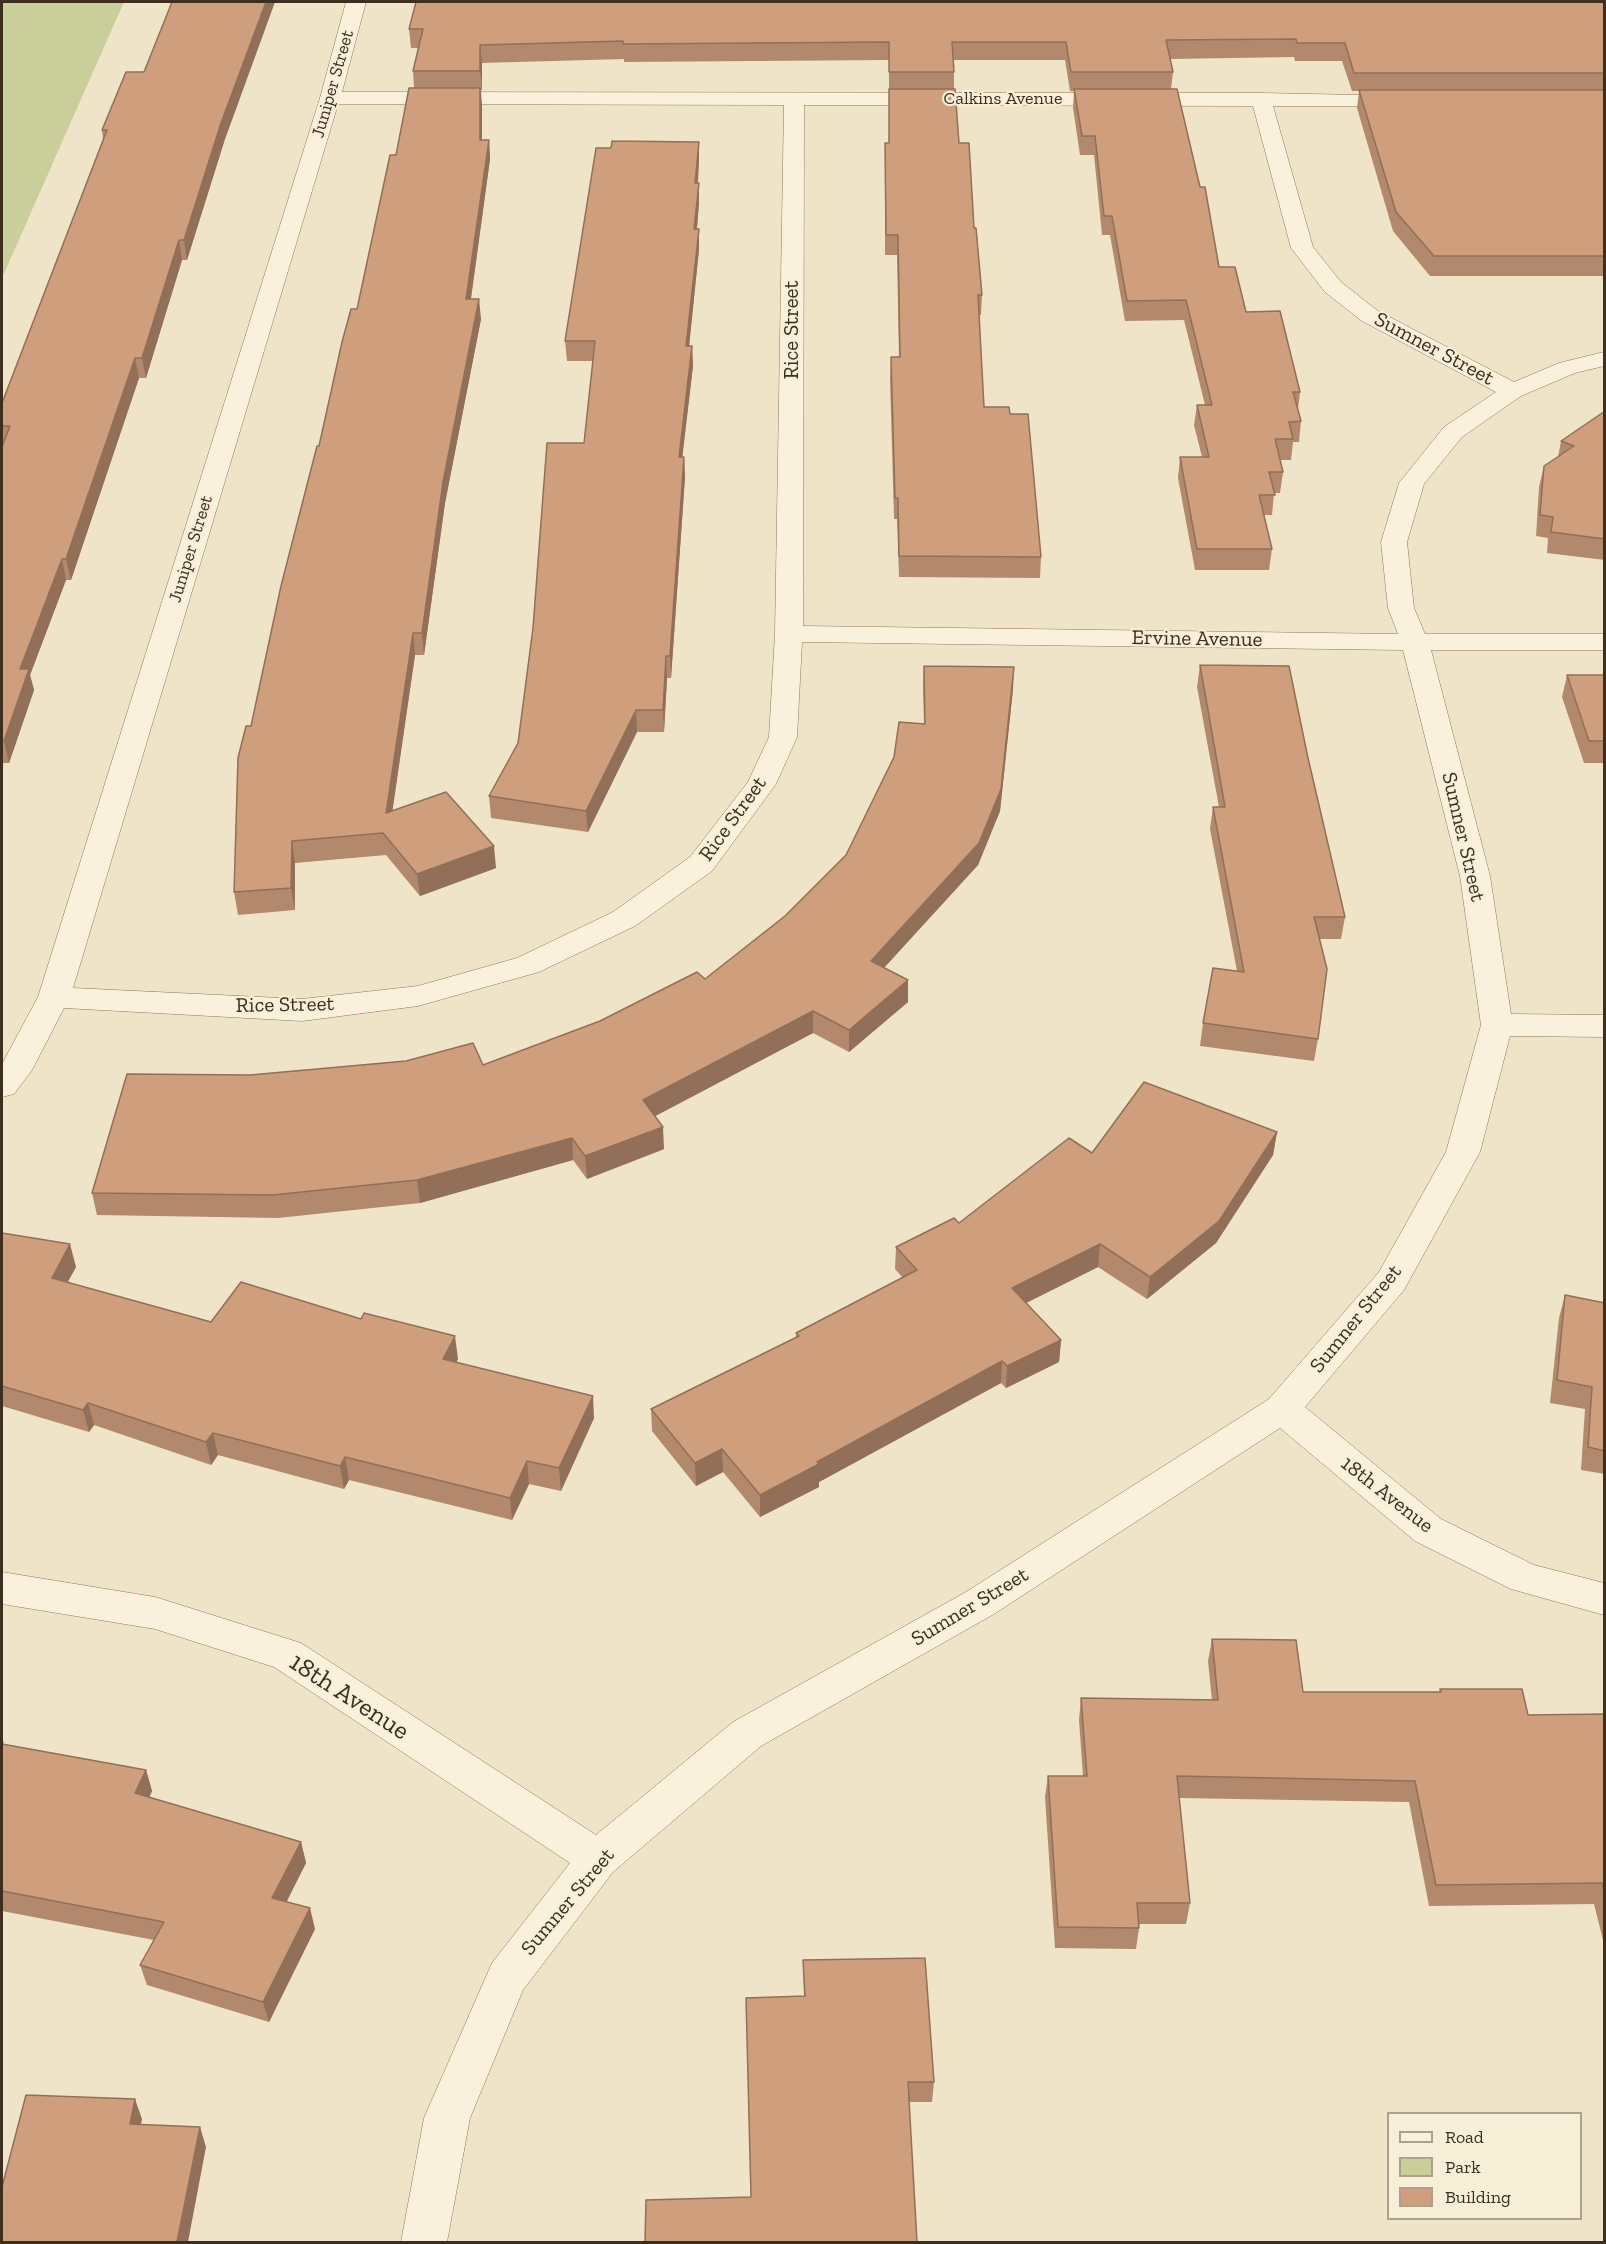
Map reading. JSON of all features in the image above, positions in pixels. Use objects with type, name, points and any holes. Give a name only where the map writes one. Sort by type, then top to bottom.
[{"type":"street","name":"Juniper Street","points":[[2,1086],[21,1062],[54,998],[330,98],[356,2]]},
{"type":"street","name":"Calkins Avenue","points":[[330,98],[1427,100]]},
{"type":"street","name":"Rice Street","points":[[54,998],[303,1010],[418,996],[528,965],[624,919],[701,864],[762,784],[783,737],[789,634],[794,99]]},
{"type":"street","name":"Sumner Street","points":[[424,2242],[447,2118],[507,1977],[597,1859],[747,1734],[980,1603],[1282,1409],[1392,1281],[1463,1152],[1497,1025],[1475,876],[1415,642],[1401,608],[1394,542],[1412,483],[1453,432],[1513,391],[1370,316],[1333,287],[1302,248],[1261,99]]},
{"type":"street","points":[[1513,391],[1567,368],[1605,359]]},
{"type":"street","name":"Ervine Avenue","points":[[789,634],[1415,642],[1605,642]]},
{"type":"street","points":[[1497,1025],[1605,1026]]},
{"type":"street","name":"18th Avenue","points":[[1282,1409],[1428,1530],[1525,1578],[1605,1599]]},
{"type":"street","name":"18th Avenue","points":[[2,1588],[155,1613],[287,1655],[597,1859]]},
{"type":"green space","points":[[2,2],[124,2],[2,278]]},
{"type":"building","points":[[172,2],[266,2],[221,123],[184,240],[179,240],[142,358],[135,358],[66,559],[62,559],[20,669],[29,669],[4,741],[2,741],[2,447],[10,426],[2,426],[2,403],[107,130],[102,130],[126,72],[144,72]]},
{"type":"building","points":[[416,2],[1605,2],[1605,73],[1354,73],[1345,43],[1297,43],[1296,39],[1166,40],[1173,72],[1071,72],[1066,42],[952,42],[954,72],[889,72],[889,42],[623,44],[623,41],[480,45],[480,71],[413,71],[423,29],[409,29]]},
{"type":"building","points":[[409,88],[480,88],[480,140],[489,140],[466,299],[479,299],[443,482],[422,633],[413,633],[386,813],[446,792],[494,846],[417,874],[383,833],[292,841],[291,888],[234,892],[238,758],[246,726],[251,726],[281,586],[317,446],[319,446],[351,309],[357,309],[390,155],[396,155]]},
{"type":"building","points":[[889,89],[955,89],[959,143],[969,143],[974,228],[976,228],[982,295],[978,295],[984,407],[1009,407],[1010,414],[1028,414],[1041,557],[899,556],[891,357],[900,357],[898,235],[886,235],[885,143],[889,143]]},
{"type":"building","points":[[1074,89],[1177,89],[1200,187],[1205,187],[1219,267],[1235,267],[1246,312],[1280,311],[1300,392],[1293,392],[1301,421],[1289,422],[1293,439],[1275,439],[1283,472],[1269,472],[1275,495],[1259,495],[1272,549],[1197,549],[1180,457],[1209,457],[1197,405],[1212,405],[1186,300],[1127,301],[1112,216],[1104,216],[1095,136],[1082,136]]},
{"type":"building","points":[[1359,90],[1605,90],[1605,256],[1434,256],[1396,212]]},
{"type":"building","points":[[612,141],[699,142],[695,183],[699,183],[694,229],[699,229],[686,346],[692,346],[679,457],[684,457],[670,656],[666,656],[663,710],[636,710],[586,811],[489,796],[518,743],[533,628],[547,443],[584,443],[595,341],[565,341],[596,148],[611,148]]},
{"type":"building","points":[[1605,411],[1605,539],[1551,532],[1553,517],[1540,515],[1544,466],[1574,446],[1561,441]]},
{"type":"building","points":[[1200,665],[1289,666],[1345,917],[1314,917],[1327,969],[1318,1039],[1203,1023],[1213,968],[1244,972],[1213,807],[1225,807]]},
{"type":"building","points":[[924,666],[1014,667],[1001,789],[979,843],[871,961],[908,980],[849,1030],[813,1011],[643,1100],[663,1127],[585,1156],[572,1138],[417,1180],[273,1195],[92,1193],[127,1074],[250,1075],[406,1061],[473,1043],[483,1065],[600,1021],[697,972],[705,979],[785,916],[846,855],[894,757],[899,722],[925,724]]},
{"type":"building","points":[[1567,675],[1605,675],[1605,741],[1589,741]]},
{"type":"building","points":[[1144,1082],[1277,1132],[1219,1221],[1150,1277],[1100,1244],[1012,1288],[1061,1340],[1007,1366],[1002,1361],[760,1495],[722,1449],[695,1463],[651,1409],[799,1336],[796,1333],[917,1270],[896,1247],[954,1218],[959,1223],[1069,1138],[1092,1153]]},
{"type":"building","points":[[2,1233],[70,1244],[52,1278],[211,1322],[241,1282],[361,1319],[364,1313],[455,1336],[443,1359],[593,1396],[559,1468],[527,1461],[510,1498],[345,1457],[340,1466],[213,1433],[206,1442],[88,1403],[83,1410],[2,1386]]},
{"type":"building","points":[[1565,1295],[1605,1303],[1605,1451],[1588,1447],[1592,1387],[1557,1380]]},
{"type":"building","points":[[1212,1639],[1296,1640],[1303,1692],[1441,1692],[1440,1689],[1522,1689],[1528,1715],[1605,1714],[1605,1894],[1602,1883],[1436,1885],[1415,1781],[1177,1776],[1190,1903],[1137,1903],[1139,1928],[1058,1927],[1048,1776],[1087,1776],[1081,1698],[1218,1700]]},
{"type":"building","points":[[2,1744],[146,1770],[135,1793],[301,1842],[272,1898],[310,1908],[263,2002],[140,1965],[164,1922],[2,1891]]},
{"type":"building","points":[[925,1958],[934,2082],[908,2082],[917,2242],[645,2242],[646,2200],[751,2197],[746,1998],[805,1996],[803,1960]]},
{"type":"building","points":[[26,2095],[135,2099],[130,2124],[200,2127],[177,2242],[2,2242],[2,2187]]}]
